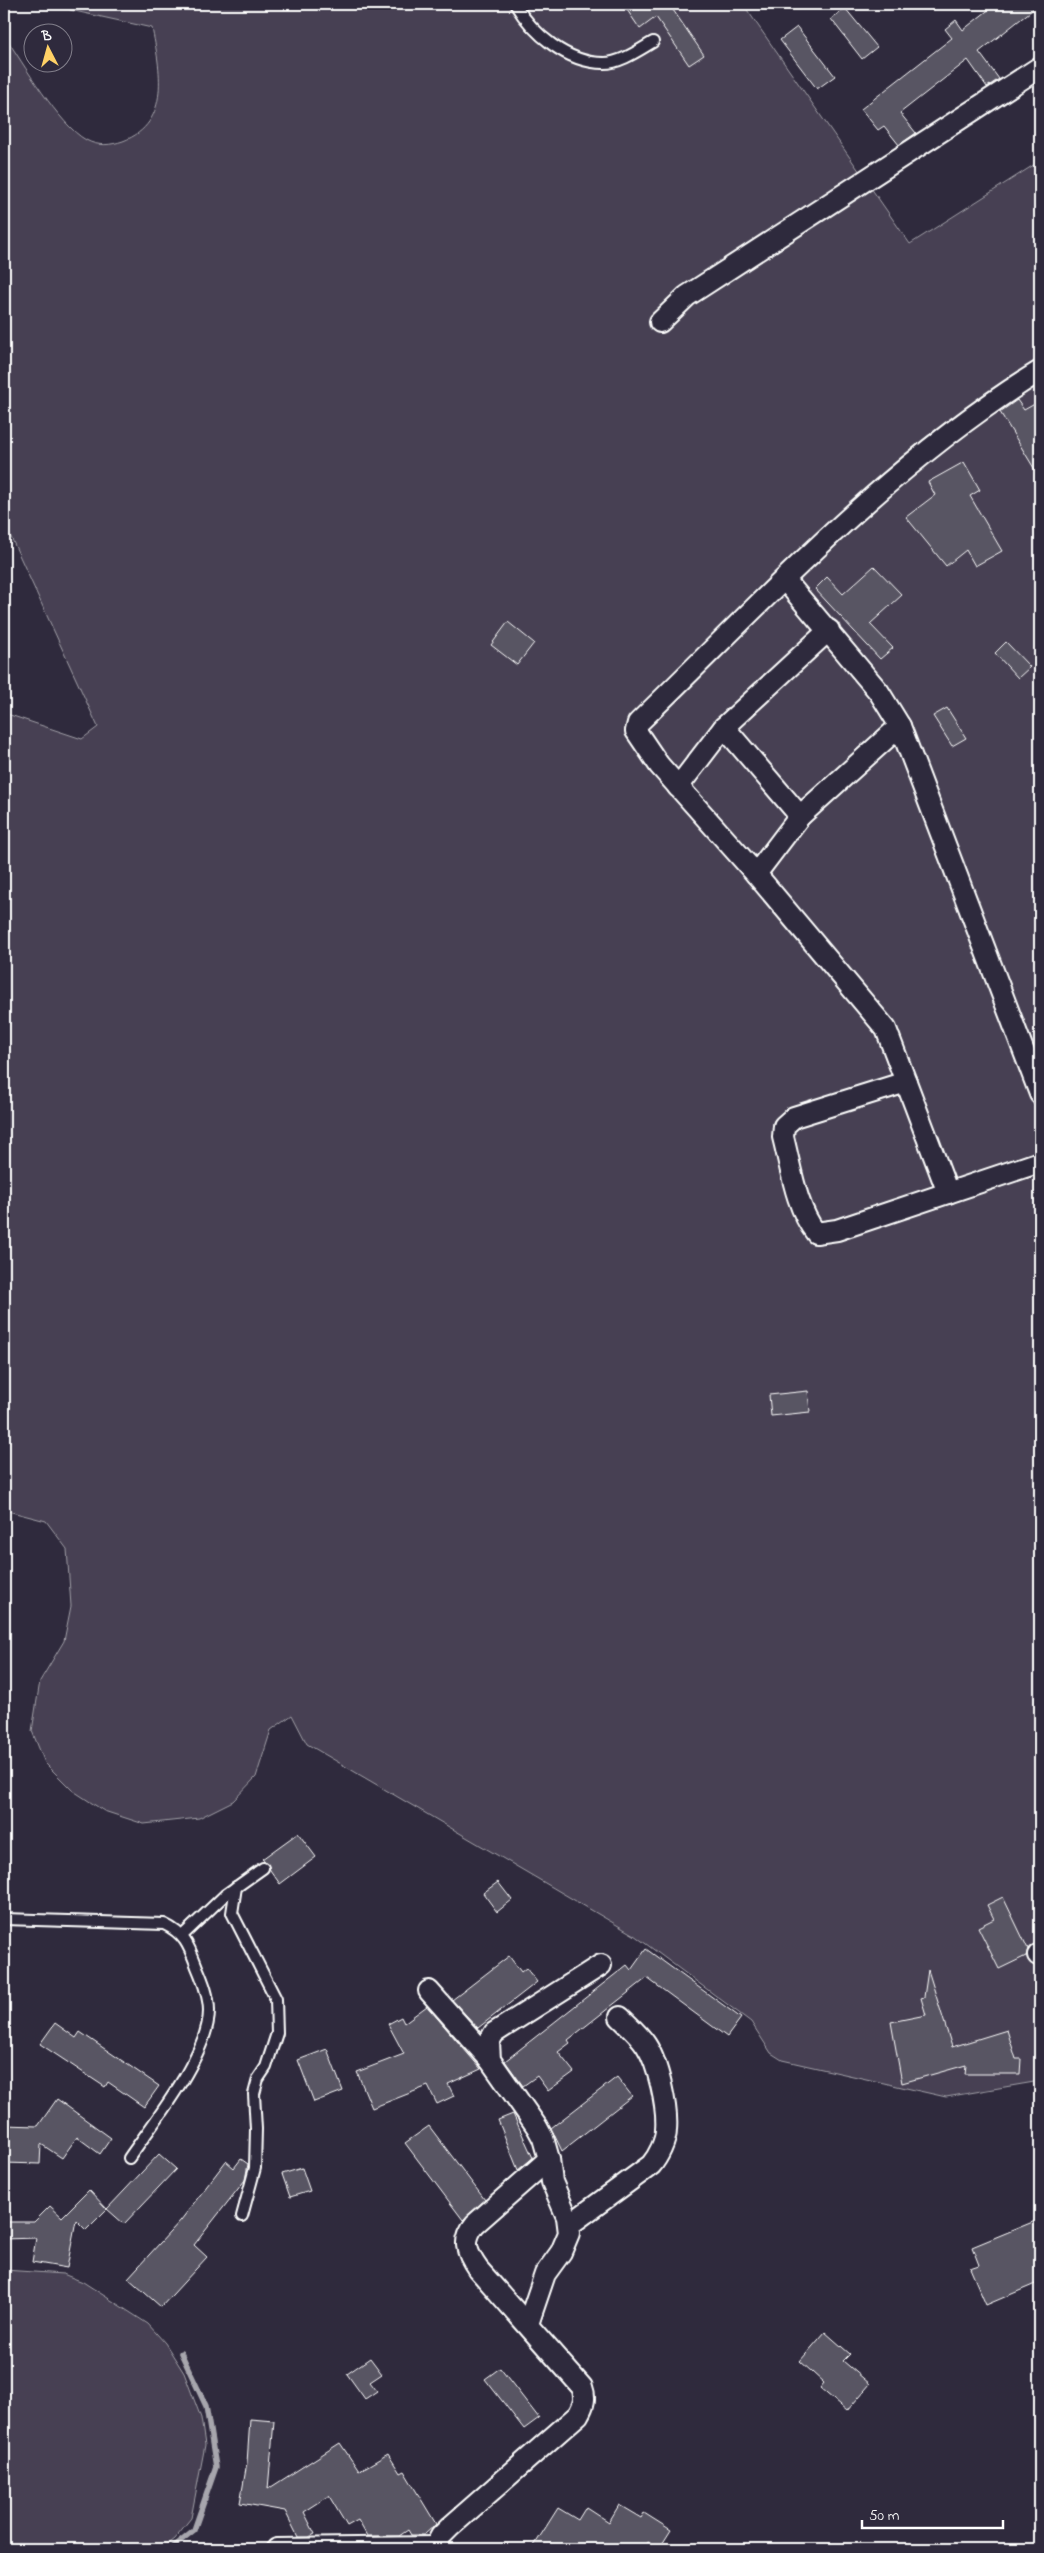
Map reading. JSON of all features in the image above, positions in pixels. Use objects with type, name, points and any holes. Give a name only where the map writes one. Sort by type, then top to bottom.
[{"type":"street","points":[[660,322],[688,296],[1040,67]]},
{"type":"street","points":[[948,1192],[886,1030],[756,874],[678,787],[640,739],[636,731],[638,723],[785,580],[927,450],[955,427],[1040,371]]},
{"type":"street","points":[[785,580],[829,630],[879,692],[900,726],[931,812],[1040,1094]]},
{"type":"street","points":[[678,787],[724,727],[829,630]]},
{"type":"street","points":[[756,874],[800,816],[900,726]]},
{"type":"street","points":[[724,727],[800,816]]},
{"type":"street","points":[[906,1082],[794,1117],[784,1126],[783,1137],[809,1224],[816,1233],[821,1234],[1040,1162]]},
{"type":"street","points":[[490,2060],[489,2042],[494,2033],[502,2026],[601,1965]]},
{"type":"street","points":[[428,1991],[490,2060],[543,2138],[549,2159],[552,2182],[569,2225],[569,2234],[561,2252],[545,2274],[528,2324]]},
{"type":"street","points":[[569,2225],[651,2165],[656,2159],[666,2132],[665,2110],[654,2061],[646,2044],[620,2017]]},
{"type":"street","points":[[277,2549],[435,2548],[450,2527],[578,2415],[584,2405],[585,2395],[582,2387],[470,2258],[468,2234],[475,2224],[549,2159]]},
{"type":"lane","points":[[515,4],[540,36],[574,58],[605,63],[622,58],[653,42]]},
{"type":"lane","points":[[182,1936],[192,1924],[225,1895],[263,1868]]},
{"type":"lane","points":[[236,1887],[232,1913],[276,2000],[277,2033],[266,2067],[258,2079],[254,2094],[256,2129],[254,2168],[242,2216]]},
{"type":"lane","points":[[4,1919],[164,1924],[179,1931],[191,1950],[206,1991],[209,2013],[200,2044],[183,2081],[129,2158]]},
{"type":"shaded area","points":[[66,4],[743,4],[910,244],[1040,161],[1040,2081],[946,2097],[782,2060],[771,2053],[751,2022],[634,1935],[307,1744],[292,1715],[271,1730],[256,1777],[233,1801],[199,1818],[144,1824],[104,1811],[72,1790],[45,1763],[32,1731],[40,1681],[64,1641],[71,1606],[67,1549],[46,1521],[4,1510],[4,713],[82,739],[98,727],[4,522],[4,35],[22,62],[22,72],[29,72],[64,121],[86,140],[96,144],[123,141],[139,133],[149,121],[156,108],[159,93],[158,60],[152,28],[70,10]]},
{"type":"shaded area","points":[[4,2270],[63,2274],[83,2282],[148,2324],[165,2343],[184,2373],[201,2418],[205,2445],[191,2518],[174,2539],[161,2549],[4,2549]]},
{"type":"building","points":[[623,4],[676,4],[671,7],[704,55],[689,65],[656,17],[640,29]]},
{"type":"building","points":[[996,4],[1040,4],[979,52],[999,79],[987,87],[968,60],[900,113],[916,133],[899,145],[884,126],[878,130],[861,109],[952,38],[945,29],[956,20],[963,30]]},
{"type":"building","points":[[845,8],[877,47],[862,59],[831,19]]},
{"type":"building","points":[[797,27],[835,76],[817,89],[780,40]]},
{"type":"building","points":[[1017,400],[1024,410],[1040,401],[1040,478],[1000,412]]},
{"type":"building","points":[[964,462],[980,490],[970,496],[1002,551],[975,566],[966,550],[946,566],[906,517],[935,495],[928,482]]},
{"type":"building","points":[[874,566],[902,595],[870,624],[893,648],[880,659],[815,589],[827,577],[843,594]]},
{"type":"building","points":[[508,622],[534,643],[517,665],[491,645]]},
{"type":"building","points":[[1006,642],[1030,667],[1018,678],[995,653]]},
{"type":"building","points":[[947,708],[966,738],[952,746],[933,716]]},
{"type":"building","points":[[808,1391],[810,1412],[771,1416],[769,1395]]},
{"type":"building","points":[[298,1833],[316,1857],[280,1884],[268,1864],[262,1859]]},
{"type":"building","points":[[498,1882],[512,1900],[497,1912],[483,1893]]},
{"type":"building","points":[[1003,1897],[1028,1949],[1026,1956],[999,1969],[978,1927],[994,1919],[987,1905]]},
{"type":"building","points":[[646,1949],[741,2018],[727,2037],[647,1978],[568,2040],[570,2043],[558,2052],[574,2072],[548,2091],[537,2076],[523,2086],[505,2061],[627,1965],[631,1970]]},
{"type":"building","points":[[509,1956],[521,1972],[526,1968],[537,1982],[478,2028],[452,2000]]},
{"type":"building","points":[[928,1970],[952,2047],[1007,2030],[1016,2059],[1021,2059],[1020,2074],[965,2074],[966,2065],[902,2083],[891,2022],[926,2015],[921,1998],[924,1997]]},
{"type":"building","points":[[427,2006],[481,2069],[448,2084],[454,2096],[437,2104],[428,2086],[372,2108],[357,2072],[404,2054],[388,2024],[401,2017],[404,2023]]},
{"type":"building","points":[[55,2023],[76,2038],[80,2032],[159,2086],[144,2107],[108,2082],[105,2087],[40,2044]]},
{"type":"building","points":[[327,2049],[343,2091],[314,2102],[298,2060]]},
{"type":"building","points":[[617,2077],[632,2096],[562,2151],[551,2128]]},
{"type":"building","points":[[57,2099],[111,2138],[100,2154],[77,2137],[62,2158],[41,2144],[40,2164],[4,2163],[4,2125],[38,2126]]},
{"type":"building","points":[[513,2114],[533,2158],[518,2170],[498,2120]]},
{"type":"building","points":[[429,2126],[485,2200],[463,2220],[405,2143]]},
{"type":"building","points":[[159,2154],[176,2169],[124,2224],[107,2209]]},
{"type":"building","points":[[241,2159],[248,2164],[245,2180],[194,2245],[207,2257],[161,2307],[128,2278],[181,2220],[226,2161],[234,2168]]},
{"type":"building","points":[[302,2168],[310,2191],[290,2197],[282,2174]]},
{"type":"building","points":[[89,2190],[107,2209],[86,2230],[76,2220],[67,2268],[32,2262],[36,2238],[4,2239],[4,2222],[34,2222],[50,2206],[62,2217]]},
{"type":"building","points":[[1040,2219],[1040,2282],[986,2305],[970,2268],[979,2265],[972,2247]]},
{"type":"building","points":[[825,2332],[850,2354],[843,2361],[870,2384],[847,2411],[820,2388],[824,2383],[800,2361]]},
{"type":"building","points":[[370,2358],[382,2374],[370,2382],[377,2391],[365,2399],[347,2374]]},
{"type":"building","points":[[500,2368],[539,2418],[524,2429],[485,2379]]},
{"type":"building","points":[[250,2419],[274,2421],[268,2489],[340,2443],[359,2471],[388,2454],[400,2473],[404,2471],[436,2524],[424,2535],[411,2535],[408,2530],[399,2536],[367,2536],[358,2520],[347,2526],[329,2496],[304,2512],[315,2534],[309,2537],[298,2537],[285,2511],[240,2503],[247,2463]]},
{"type":"building","points":[[619,2505],[641,2518],[644,2513],[671,2530],[659,2549],[648,2542],[644,2549],[532,2549],[558,2508],[578,2520],[586,2507],[609,2522]]},
{"type":"waterway","points":[[170,2549],[194,2530],[216,2467],[206,2406],[181,2353]]}]
